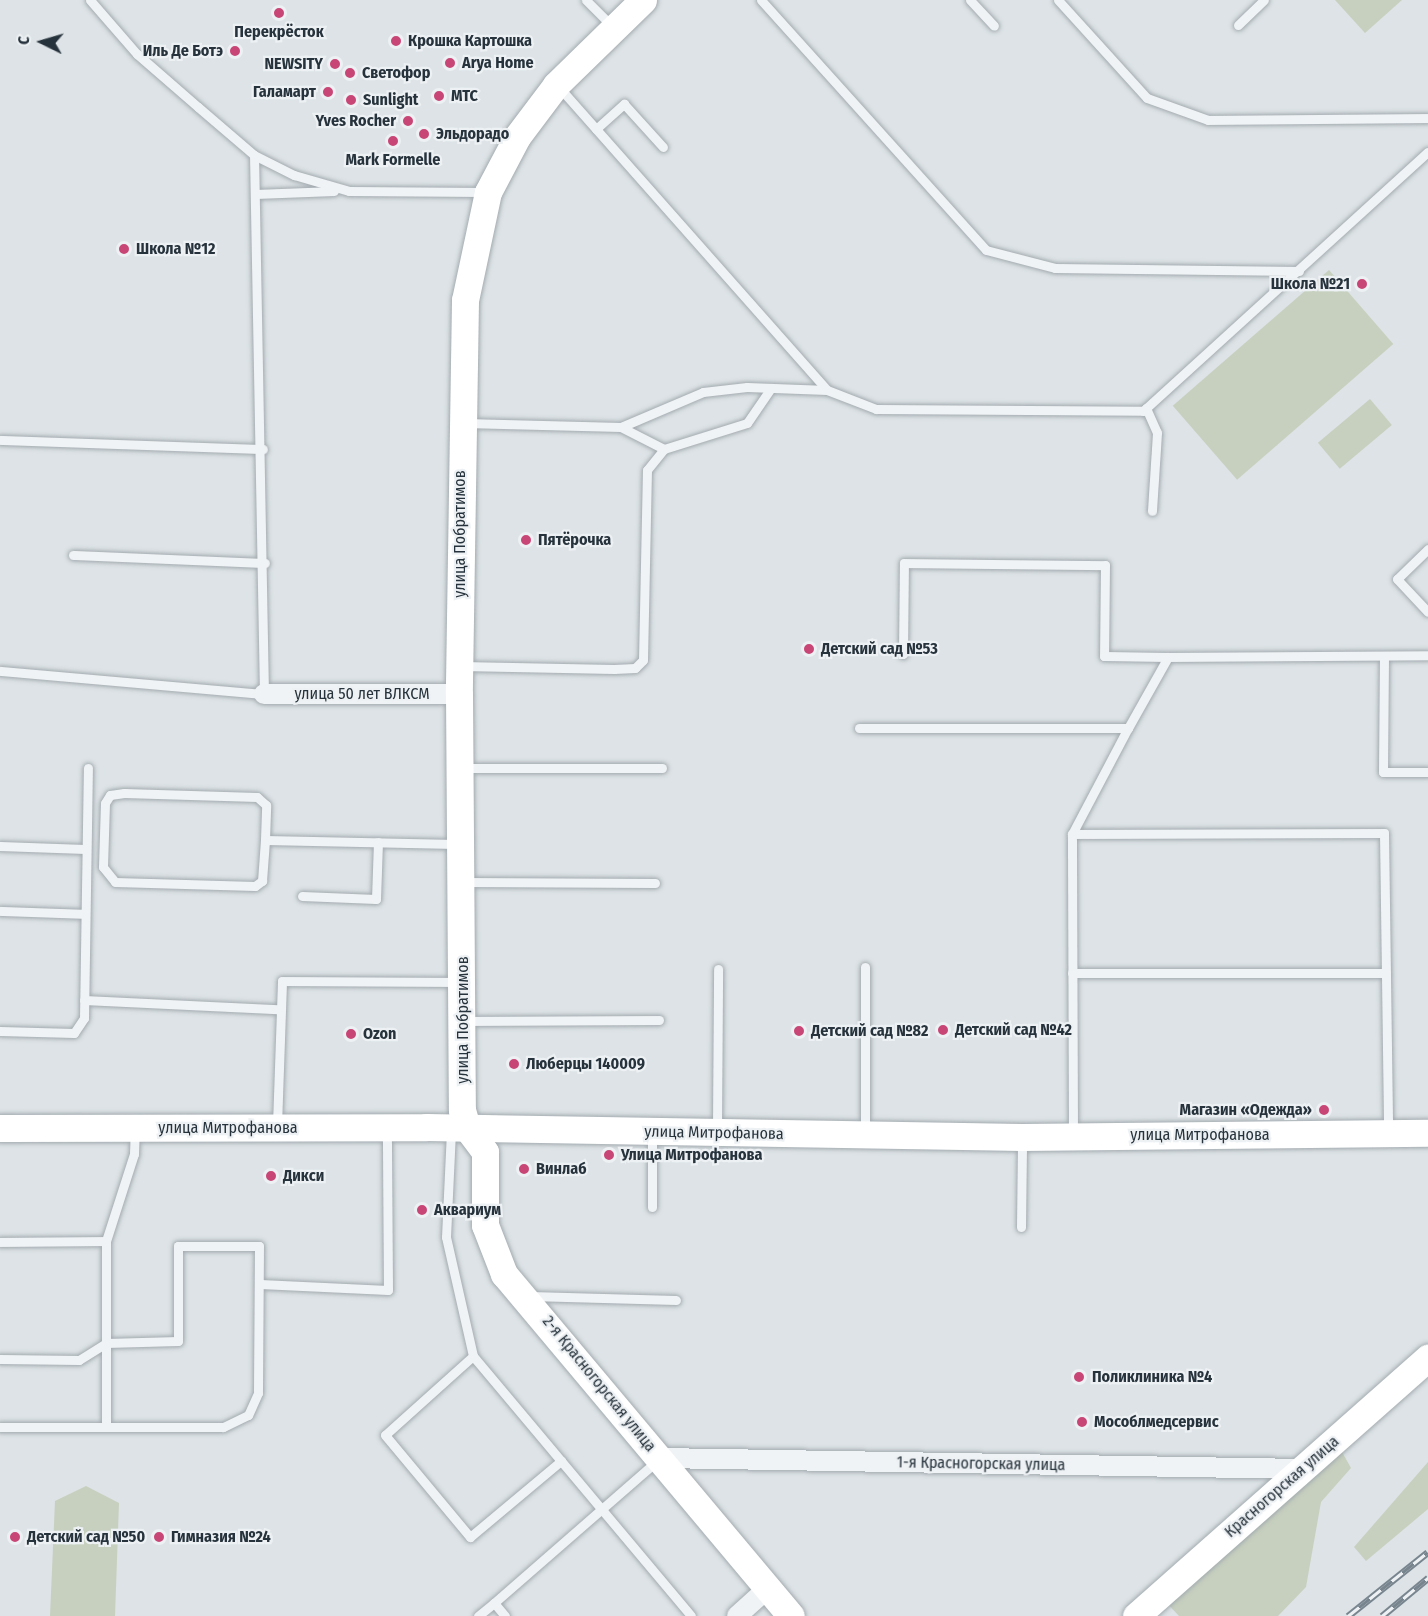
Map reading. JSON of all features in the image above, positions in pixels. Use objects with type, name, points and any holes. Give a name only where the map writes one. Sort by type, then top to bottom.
[{"type":"street","name":"улица Побратимов","points":[[459,1128],[464,1021],[459,666],[460,422],[465,300],[488,192],[517,137],[556,85],[643,0]]},
{"type":"street","name":"улица 50 лет ВЛКСМ","points":[[264,694],[459,694]]},
{"type":"street","name":"улица Митрофанова","points":[[0,1128],[459,1128],[652,1133],[1022,1137],[1428,1133]]},
{"type":"street","name":"2-я Красногорская улица","points":[[459,1128],[485,1152],[485,1225],[504,1274],[527,1296],[791,1616]]},
{"type":"street","name":"Красногорская улица","points":[[1136,1616],[1428,1358]]},
{"type":"street","name":"1-я Красногорская улица","points":[[660,1458],[1302,1469]]},
{"type":"street","points":[[738,1616],[767,1589]]},
{"type":"lane","points":[[90,0],[137,54],[254,155],[294,175],[349,191]]},
{"type":"lane","points":[[586,0],[613,28]]},
{"type":"lane","points":[[761,0],[986,250],[1055,268],[1299,271]]},
{"type":"lane","points":[[970,0],[994,26]]},
{"type":"lane","points":[[1058,0],[1147,98],[1208,120],[1428,118]]},
{"type":"lane","points":[[1238,25],[1264,0]]},
{"type":"lane","points":[[556,85],[827,390]]},
{"type":"lane","points":[[596,129],[624,104],[663,147]]},
{"type":"lane","points":[[460,422],[621,427],[703,392],[771,388],[827,390],[876,409],[1146,408],[1428,152]]},
{"type":"lane","points":[[0,671],[264,694],[263,449],[254,318],[254,155]]},
{"type":"lane","points":[[255,194],[349,191],[488,192]]},
{"type":"lane","points":[[459,666],[635,668],[643,660],[647,470],[664,449],[747,423],[771,388]]},
{"type":"lane","points":[[1146,408],[1157,433],[1152,511]]},
{"type":"lane","points":[[621,427],[664,449]]},
{"type":"lane","points":[[0,440],[263,449]]},
{"type":"lane","points":[[1428,549],[1397,579],[1428,612]]},
{"type":"lane","points":[[73,555],[265,563]]},
{"type":"lane","points":[[903,654],[904,563],[1105,565],[1104,656],[1384,657],[1428,655]]},
{"type":"lane","points":[[1073,1136],[1072,834],[1168,657]]},
{"type":"lane","points":[[1384,657],[1383,772],[1428,772]]},
{"type":"lane","points":[[859,728],[1128,728]]},
{"type":"lane","points":[[0,1031],[74,1033],[84,1018],[88,768]]},
{"type":"lane","points":[[460,768],[662,768]]},
{"type":"lane","points":[[124,793],[257,797],[266,805],[265,840],[262,881],[255,886],[115,882],[103,867],[105,803],[110,795],[124,793]]},
{"type":"lane","points":[[1072,834],[1384,833],[1388,1134]]},
{"type":"lane","points":[[265,840],[462,844]]},
{"type":"lane","points":[[302,896],[376,899],[378,842]]},
{"type":"lane","points":[[0,846],[86,849]]},
{"type":"lane","points":[[463,882],[655,883]]},
{"type":"lane","points":[[0,911],[84,914]]},
{"type":"lane","points":[[865,967],[865,1135]]},
{"type":"lane","points":[[717,1134],[718,969]]},
{"type":"lane","points":[[1072,973],[1386,973]]},
{"type":"lane","points":[[277,1128],[278,1009],[282,981],[294,978],[463,982]]},
{"type":"lane","points":[[84,1000],[278,1009]]},
{"type":"lane","points":[[464,1021],[659,1020]]},
{"type":"lane","points":[[106,1427],[106,1241],[134,1154],[135,1128]]},
{"type":"lane","points":[[260,1284],[388,1290],[387,1128]]},
{"type":"lane","points":[[459,1128],[446,1237],[472,1356],[691,1616]]},
{"type":"lane","points":[[651,1208],[652,1133]]},
{"type":"lane","points":[[1022,1137],[1022,1227]]},
{"type":"lane","points":[[0,1242],[106,1241]]},
{"type":"lane","points":[[0,1359],[80,1360],[106,1343],[178,1341],[178,1246],[260,1246],[258,1394],[248,1415],[223,1427],[0,1427]]},
{"type":"lane","points":[[527,1296],[676,1300]]},
{"type":"lane","points":[[472,1356],[385,1435],[470,1537],[561,1461]]},
{"type":"lane","points":[[478,1616],[660,1458]]},
{"type":"lane","points":[[494,1603],[505,1616]]},
{"type":"green space","points":[[1335,0],[1402,0],[1365,33]]},
{"type":"green space","points":[[1329,270],[1393,344],[1237,480],[1173,406]]},
{"type":"green space","points":[[1370,399],[1392,425],[1340,469],[1318,443]]},
{"type":"green space","points":[[1337,1443],[1351,1468],[1321,1502],[1306,1587],[1278,1616],[1179,1616],[1164,1600]]},
{"type":"green space","points":[[1428,1462],[1428,1509],[1366,1561],[1354,1547]]},
{"type":"green space","points":[[86,1486],[119,1503],[115,1616],[50,1616],[55,1501]]},
{"type":"railway","points":[[1348,1616],[1428,1552]]},
{"type":"railway","points":[[1382,1616],[1428,1578]]},
{"type":"place","name":"Перекрёсток","points":[[279,13]]},
{"type":"place","name":"Крошка Картошка","points":[[396,41]]},
{"type":"place","name":"Иль Де Ботэ","points":[[235,51]]},
{"type":"place","name":"Arya Home","points":[[450,63]]},
{"type":"place","name":"NEWSITY","points":[[335,64]]},
{"type":"place","name":"Светофор","points":[[350,73]]},
{"type":"place","name":"Галамарт","points":[[328,92]]},
{"type":"place","name":"МТС","points":[[439,96]]},
{"type":"place","name":"Sunlight","points":[[351,100]]},
{"type":"place","name":"Yves Rocher","points":[[408,121]]},
{"type":"place","name":"Эльдорадо","points":[[424,134]]},
{"type":"place","name":"Mark Formelle","points":[[393,141]]},
{"type":"place","name":"Школа №12","points":[[124,249]]},
{"type":"place","name":"Школа №21","points":[[1362,284]]},
{"type":"place","name":"Пятёрочка","points":[[526,540]]},
{"type":"place","name":"Детский сад №53","points":[[809,649]]},
{"type":"place","name":"Детский сад №42","points":[[943,1030]]},
{"type":"place","name":"Детский сад №82","points":[[799,1031]]},
{"type":"place","name":"Ozon","points":[[351,1034]]},
{"type":"place","name":"Люберцы 140009","points":[[514,1064]]},
{"type":"place","name":"Магазин «Одежда»","points":[[1324,1110]]},
{"type":"place","name":"Улица Митрофанова","points":[[609,1155]]},
{"type":"place","name":"Винлаб","points":[[524,1169]]},
{"type":"place","name":"Дикси","points":[[271,1176]]},
{"type":"place","name":"Аквариум","points":[[422,1210]]},
{"type":"place","name":"Поликлиника №4","points":[[1079,1377]]},
{"type":"place","name":"Мособлмедсервис","points":[[1082,1422]]},
{"type":"place","name":"Детский сад №50","points":[[15,1537]]},
{"type":"place","name":"Гимназия №24","points":[[159,1537]]}]
